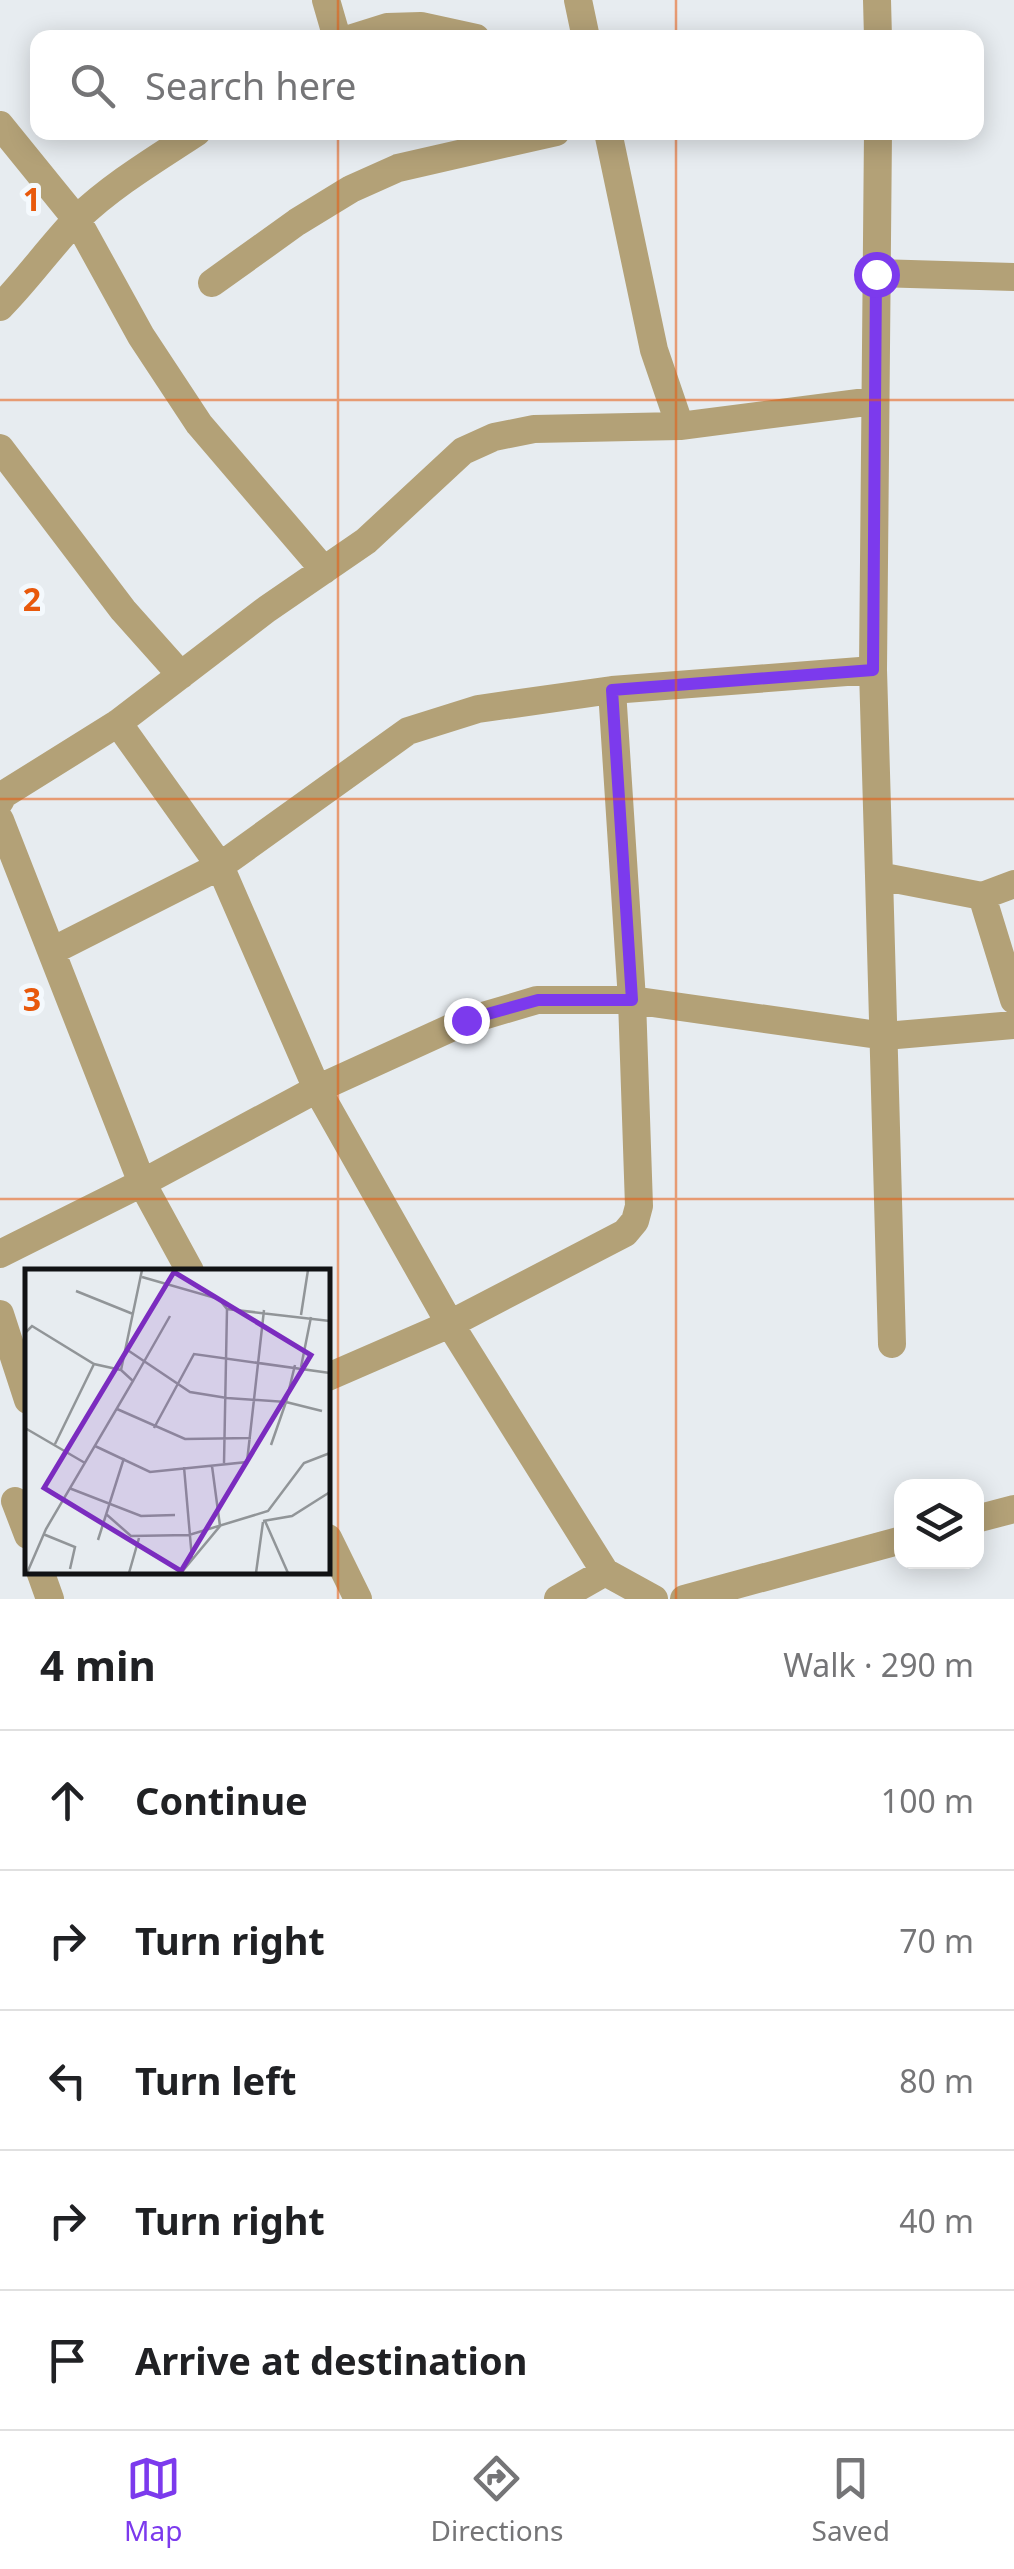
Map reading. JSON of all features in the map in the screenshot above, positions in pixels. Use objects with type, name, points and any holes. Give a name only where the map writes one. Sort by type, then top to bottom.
[{"type":"street","points":[[326,0],[335,30]]},
{"type":"street","points":[[578,0],[584,30]]},
{"type":"street","points":[[878,0],[878,30]]},
{"type":"street","points":[[377,30],[422,26],[440,30]]},
{"type":"street","points":[[0,124],[77,220],[141,336],[199,424],[324,570]]},
{"type":"street","points":[[0,308],[77,220],[117,185],[185,140]]},
{"type":"street","points":[[212,283],[351,189],[398,168],[521,140]]},
{"type":"street","points":[[610,140],[654,350],[680,426]]},
{"type":"street","points":[[878,140],[873,670],[892,1344]]},
{"type":"street","points":[[876,274],[1014,276]]},
{"type":"street","points":[[0,801],[3,795],[118,723],[267,609],[366,541],[464,452],[494,437],[534,430],[680,426],[874,401]]},
{"type":"street","points":[[0,448],[122,610],[181,675]]},
{"type":"street","points":[[52,950],[220,866],[408,732],[478,709],[612,690],[873,670]]},
{"type":"street","points":[[330,1375],[450,1324],[624,1233],[635,1221],[639,1206],[632,1000],[612,690]]},
{"type":"street","points":[[118,723],[220,866],[317,1088],[450,1324],[605,1572],[654,1599]]},
{"type":"street","points":[[0,820],[142,1183],[188,1269]]},
{"type":"street","points":[[879,876],[982,896],[1014,884]]},
{"type":"street","points":[[982,896],[1014,1000]]},
{"type":"street","points":[[0,1254],[317,1088],[466,1020],[538,1000],[632,1000],[885,1036],[1014,1025]]},
{"type":"street","points":[[0,1314],[25,1391]]},
{"type":"street","points":[[14,1501],[25,1528]]},
{"type":"street","points":[[984,1517],[1014,1509]]},
{"type":"street","points":[[330,1542],[358,1599]]},
{"type":"street","points":[[684,1599],[894,1542]]},
{"type":"street","points":[[558,1599],[605,1572]]},
{"type":"street","points":[[41,1574],[50,1599]]},
{"type":"route","points":[[466,1020],[538,1000],[632,1000],[612,690],[873,670],[876,274]]}]
